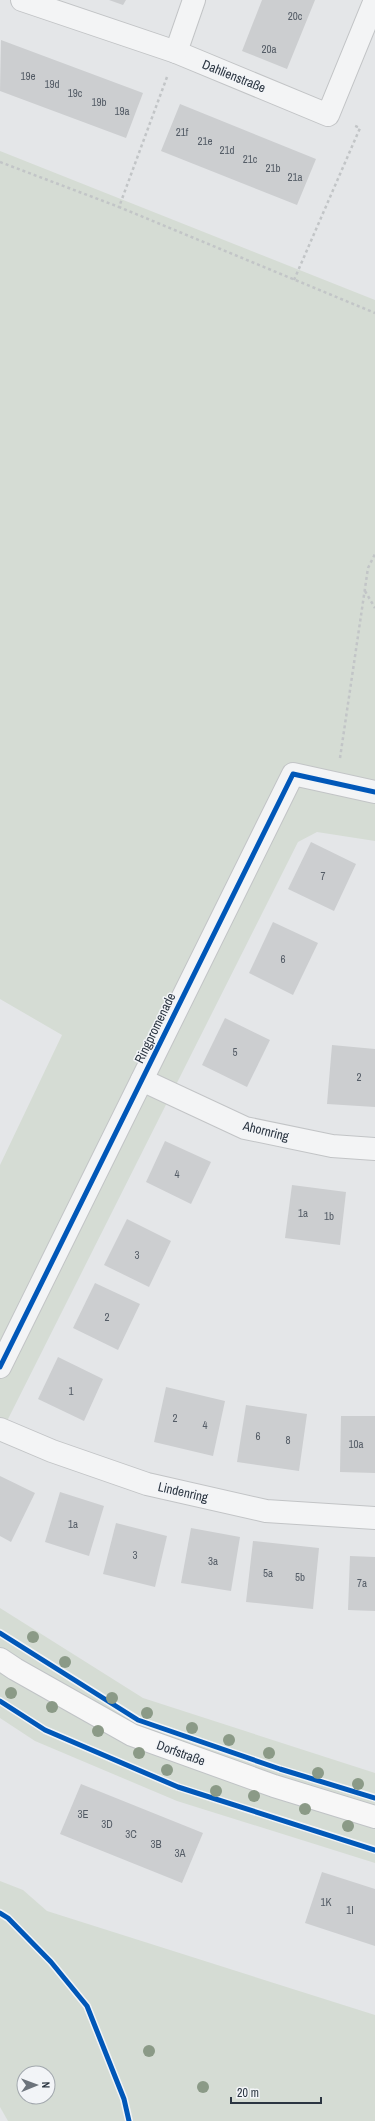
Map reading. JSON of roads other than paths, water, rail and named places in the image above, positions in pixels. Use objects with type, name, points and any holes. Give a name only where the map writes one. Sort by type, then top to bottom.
[{"type":"main road","name":"Dorfstraße","points":[[0,1659],[132,1735],[274,1786],[375,1817]]},
{"type":"street","name":"Dahlienstraße","points":[[22,0],[176,52],[328,115],[375,0]]},
{"type":"street","points":[[176,52],[194,0]]},
{"type":"street","name":"Ringpromenade","points":[[0,1367],[293,774],[375,792]]},
{"type":"street","name":"Ahornring","points":[[142,1080],[245,1128],[332,1146],[375,1149]]},
{"type":"street","name":"Lindenring","points":[[0,1429],[52,1451],[147,1484],[266,1511],[375,1518]]}]
